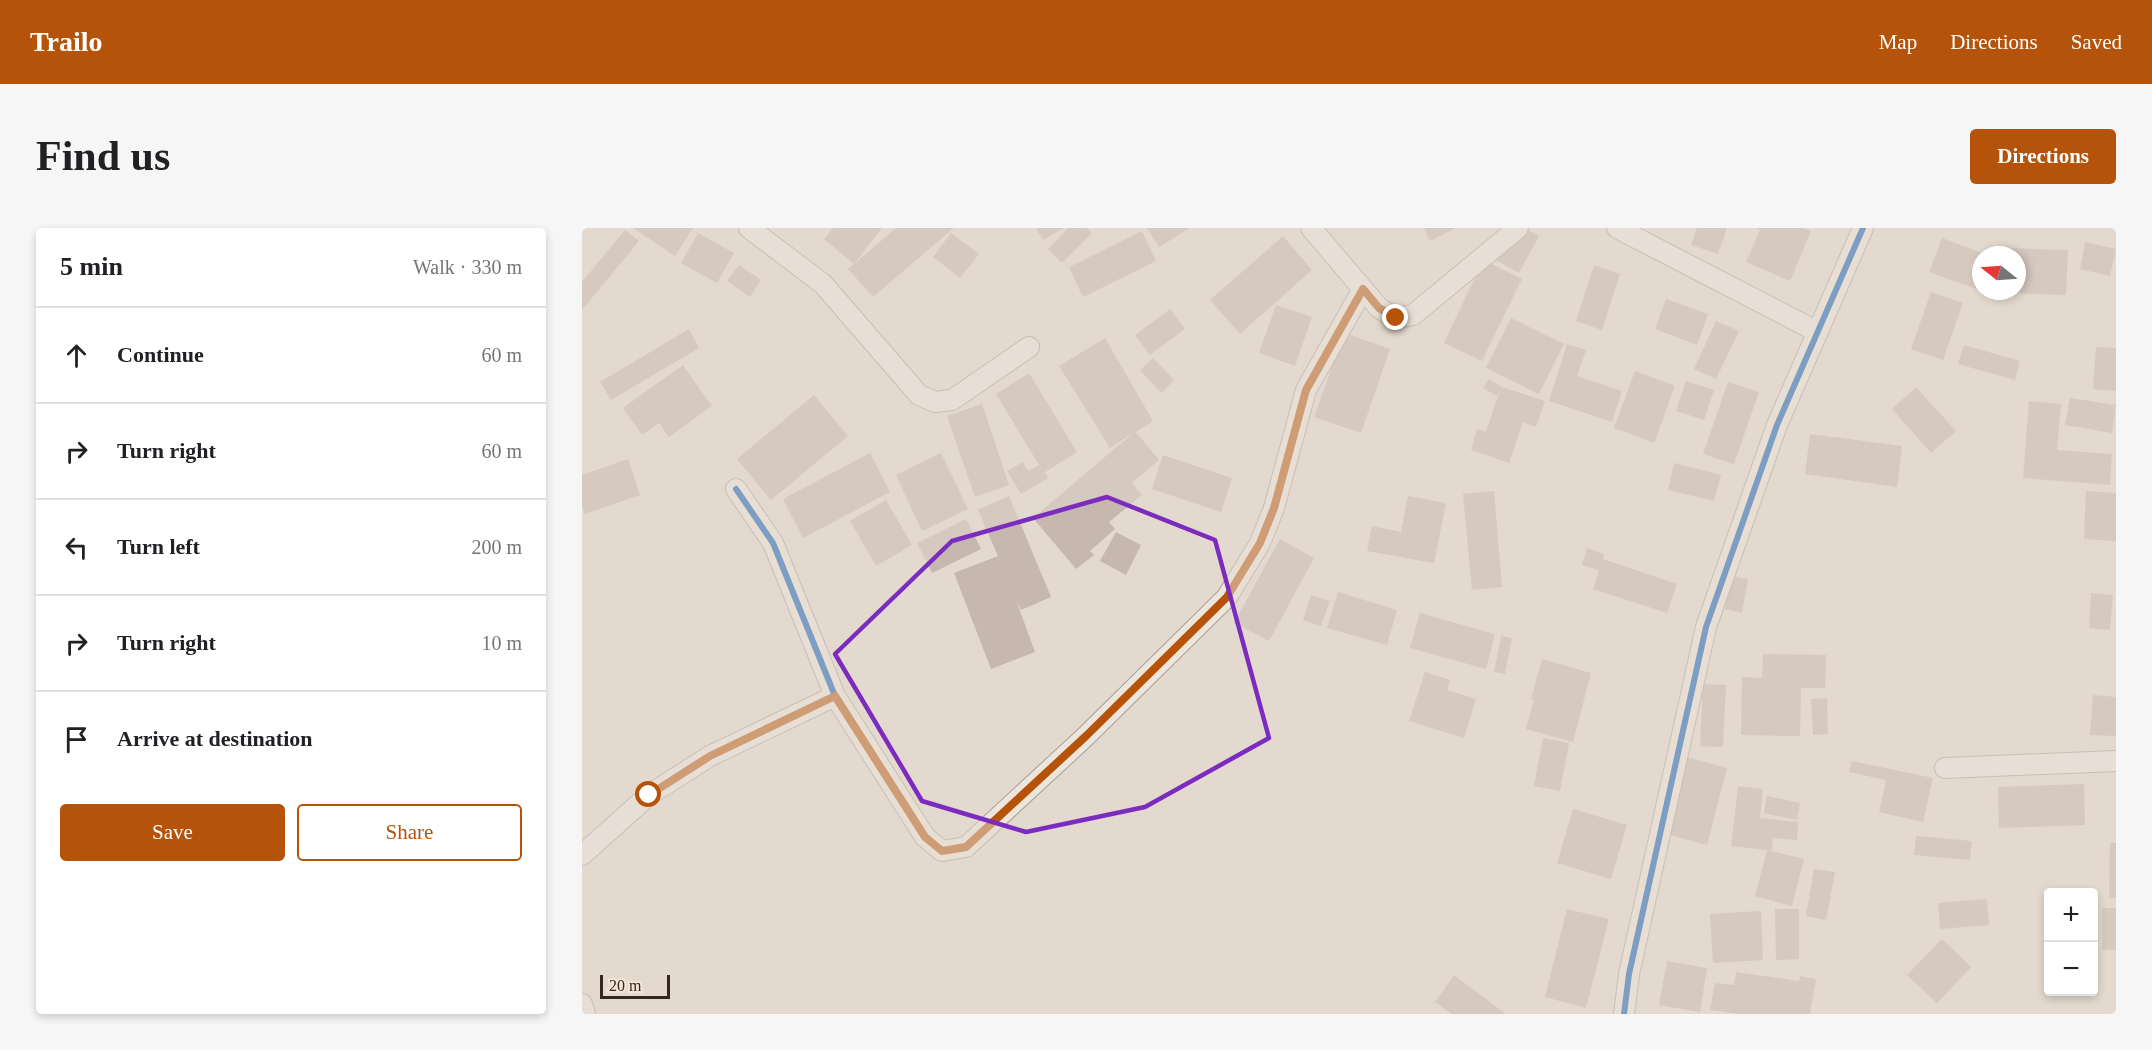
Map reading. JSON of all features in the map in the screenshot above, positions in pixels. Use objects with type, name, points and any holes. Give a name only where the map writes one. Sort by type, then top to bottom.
[{"type":"street","points":[[749,228],[823,284],[919,395],[935,402],[952,400],[1029,347]]},
{"type":"street","points":[[1311,228],[1379,308],[1396,318],[1413,315],[1518,228]]},
{"type":"street","points":[[1617,228],[1818,332]]},
{"type":"street","points":[[1624,1014],[1629,974],[1706,627],[1777,425],[1863,228]]},
{"type":"street","points":[[736,489],[773,543],[835,696],[925,837],[942,851],[966,847],[1086,736],[1227,597],[1260,543],[1274,508],[1306,390],[1363,289]]},
{"type":"street","points":[[582,855],[649,795],[710,756],[835,696]]},
{"type":"street","points":[[1945,768],[2116,761]]},
{"type":"street","points":[[582,1006],[585,1014]]},
{"type":"highlighted area","points":[[1107,497],[1215,540],[1269,738],[1145,807],[1026,832],[922,801],[835,654],[952,541]]},
{"type":"building","points":[[633,228],[693,228],[675,256]]},
{"type":"building","points":[[833,228],[882,228],[854,264],[824,239]]},
{"type":"building","points":[[896,228],[954,228],[873,297],[848,269]]},
{"type":"building","points":[[1036,228],[1064,228],[1043,240]]},
{"type":"building","points":[[1068,228],[1087,228],[1092,233],[1062,263],[1048,249]]},
{"type":"building","points":[[1147,228],[1190,228],[1159,247]]},
{"type":"building","points":[[1424,228],[1456,228],[1430,241]]},
{"type":"building","points":[[1525,228],[1539,236],[1519,273],[1487,255]]},
{"type":"building","points":[[1697,228],[1727,228],[1718,254],[1691,245]]},
{"type":"building","points":[[1756,228],[1803,228],[1811,231],[1790,281],[1746,262],[1760,230]]},
{"type":"building","points":[[625,230],[639,241],[582,310],[582,282]]},
{"type":"building","points":[[1142,231],[1156,261],[1083,297],[1069,267]]},
{"type":"building","points":[[698,233],[734,253],[717,283],[681,263]]},
{"type":"building","points":[[951,233],[979,254],[960,278],[933,257]]},
{"type":"building","points":[[1283,236],[1312,270],[1240,334],[1210,300]]},
{"type":"building","points":[[1942,238],[1972,249],[1972,287],[1929,272]]},
{"type":"building","points":[[2085,242],[2116,249],[2110,276],[2080,269]]},
{"type":"building","points":[[2026,249],[2068,250],[2066,295],[2026,294]]},
{"type":"building","points":[[1483,260],[1522,279],[1482,361],[1444,343]]},
{"type":"building","points":[[739,265],[761,280],[750,297],[727,281]]},
{"type":"building","points":[[1594,265],[1620,274],[1602,330],[1576,321]]},
{"type":"building","points":[[1931,292],[1963,303],[1943,360],[1911,349]]},
{"type":"building","points":[[1666,299],[1708,314],[1697,345],[1655,329]]},
{"type":"building","points":[[1276,305],[1312,317],[1295,366],[1259,353]]},
{"type":"building","points":[[1170,309],[1185,329],[1150,355],[1135,335]]},
{"type":"building","points":[[1511,318],[1564,344],[1539,394],[1486,368]]},
{"type":"building","points":[[1716,321],[1739,331],[1716,379],[1694,369]]},
{"type":"building","points":[[689,329],[699,348],[611,400],[600,382]]},
{"type":"building","points":[[1344,333],[1390,349],[1361,433],[1314,417]]},
{"type":"building","points":[[1105,338],[1153,421],[1136,432],[1159,460],[1132,483],[1142,495],[1109,522],[1115,529],[1090,551],[1094,555],[1076,569],[1033,518],[1133,433],[1110,448],[1059,366]]},
{"type":"building","points":[[1567,344],[1586,350],[1577,376],[1622,391],[1612,422],[1549,401]]},
{"type":"building","points":[[1964,345],[2020,361],[2015,380],[1958,364]]},
{"type":"building","points":[[2096,347],[2116,348],[2116,391],[2093,389]]},
{"type":"building","points":[[1153,358],[1174,380],[1161,393],[1140,370]]},
{"type":"building","points":[[683,365],[712,406],[669,437],[659,423],[642,435],[623,408]]},
{"type":"building","points":[[1635,371],[1675,386],[1654,443],[1614,428]]},
{"type":"building","points":[[1029,373],[1077,452],[1045,472],[1048,478],[1021,494],[1007,471],[1023,462],[1028,471],[1039,465],[996,394]]},
{"type":"building","points":[[1489,379],[1502,387],[1545,401],[1536,427],[1523,422],[1509,463],[1471,450],[1477,429],[1486,432],[1500,390],[1497,396],[1483,388]]},
{"type":"building","points":[[1686,381],[1714,390],[1704,420],[1676,411]]},
{"type":"building","points":[[1728,382],[1759,392],[1734,464],[1703,454]]},
{"type":"building","points":[[1916,387],[1956,431],[1931,453],[1892,409]]},
{"type":"building","points":[[814,395],[848,436],[771,500],[737,459]]},
{"type":"building","points":[[2070,398],[2116,405],[2112,433],[2065,425]]},
{"type":"building","points":[[2029,401],[2061,404],[2057,450],[2112,454],[2110,485],[2023,478]]},
{"type":"building","points":[[982,404],[1009,485],[975,497],[947,416]]},
{"type":"building","points":[[1810,434],[1902,446],[1897,487],[1805,474]]},
{"type":"building","points":[[870,453],[890,492],[803,538],[783,499]]},
{"type":"building","points":[[941,453],[968,509],[922,531],[896,475]]},
{"type":"building","points":[[1163,455],[1232,478],[1221,512],[1152,489]]},
{"type":"building","points":[[628,459],[640,495],[585,514],[582,506],[582,475]]},
{"type":"building","points":[[1674,463],[1721,475],[1714,501],[1668,490]]},
{"type":"building","points":[[1494,491],[1502,587],[1472,590],[1463,494]]},
{"type":"building","points":[[2086,491],[2116,493],[2116,541],[2084,539]]},
{"type":"building","points":[[1009,496],[1051,597],[1021,610],[1016,600],[1035,652],[991,669],[954,573],[998,556],[978,510]]},
{"type":"building","points":[[1408,496],[1446,503],[1434,563],[1367,551],[1372,526],[1401,532]]},
{"type":"building","points":[[886,500],[912,545],[876,566],[850,521]]},
{"type":"building","points":[[966,519],[981,549],[932,573],[917,543]]},
{"type":"building","points":[[1116,532],[1141,545],[1126,575],[1100,561]]},
{"type":"building","points":[[1280,539],[1314,558],[1269,641],[1234,623]]},
{"type":"building","points":[[1587,548],[1604,554],[1603,559],[1677,584],[1667,613],[1593,589],[1599,570],[1582,565]]},
{"type":"building","points":[[1731,576],[1748,579],[1742,613],[1725,609]]},
{"type":"building","points":[[1338,592],[1397,610],[1387,645],[1327,628]]},
{"type":"building","points":[[2091,593],[2113,595],[2110,630],[2089,628]]},
{"type":"building","points":[[1311,595],[1330,601],[1321,626],[1303,620]]},
{"type":"building","points":[[1420,613],[1495,634],[1486,669],[1410,648]]},
{"type":"building","points":[[1501,636],[1512,638],[1505,674],[1494,672]]},
{"type":"building","points":[[1763,654],[1826,655],[1825,688],[1801,688],[1800,736],[1741,735],[1742,677],[1762,678]]},
{"type":"building","points":[[1542,659],[1591,673],[1573,742],[1526,729],[1534,700],[1531,699]]},
{"type":"building","points":[[1425,672],[1450,680],[1447,690],[1476,699],[1464,738],[1409,721]]},
{"type":"building","points":[[1703,684],[1726,685],[1723,747],[1700,746]]},
{"type":"building","points":[[2093,695],[2116,697],[2116,736],[2090,735]]},
{"type":"building","points":[[1827,698],[1828,734],[1813,735],[1811,699]]},
{"type":"building","points":[[1543,738],[1569,743],[1560,791],[1534,786]]},
{"type":"building","points":[[1686,757],[1727,768],[1707,845],[1666,834]]},
{"type":"building","points":[[1852,761],[1933,778],[1923,822],[1879,812],[1886,780],[1849,772]]},
{"type":"building","points":[[2084,784],[2085,825],[1999,828],[1998,787]]},
{"type":"building","points":[[1738,786],[1763,789],[1760,818],[1798,822],[1797,840],[1773,838],[1772,851],[1804,859],[1792,906],[1755,896],[1767,850],[1731,846]]},
{"type":"building","points":[[1767,796],[1800,803],[1797,820],[1764,813]]},
{"type":"building","points":[[1573,809],[1627,825],[1611,879],[1557,863]]},
{"type":"building","points":[[1916,836],[1972,841],[1970,860],[1914,855]]},
{"type":"building","points":[[2110,843],[2116,843],[2116,898],[2109,898]]},
{"type":"building","points":[[1814,869],[1835,872],[1826,920],[1806,916]]},
{"type":"building","points":[[1987,899],[1989,925],[1940,929],[1938,903]]},
{"type":"building","points":[[2102,908],[2116,908],[2116,950],[2102,950]]},
{"type":"building","points":[[1567,909],[1609,919],[1586,1008],[1545,997]]},
{"type":"building","points":[[1775,909],[1799,909],[1799,959],[1776,960]]},
{"type":"building","points":[[1761,911],[1763,960],[1713,963],[1710,914]]},
{"type":"building","points":[[1942,939],[1971,967],[1937,1003],[1907,975]]},
{"type":"building","points":[[1667,961],[1707,968],[1700,1012],[1659,1005]]},
{"type":"building","points":[[1736,972],[1799,981],[1800,976],[1816,979],[1810,1014],[1740,1014],[1710,1010],[1715,983],[1734,985]]},
{"type":"building","points":[[1454,975],[1506,1014],[1452,1014],[1435,1002]]},
{"type":"cycle path","points":[[1624,1014],[1629,974],[1706,627],[1777,425],[1863,228]]},
{"type":"cycle path","points":[[736,489],[773,543],[835,696],[925,837],[942,851],[966,847],[1086,736],[1227,597],[1260,543],[1274,508],[1306,390],[1363,289]]},
{"type":"route","points":[[649,795],[710,756],[835,696],[925,837],[942,851],[966,847],[1086,736],[1227,597],[1260,543],[1274,508],[1306,390],[1363,289],[1379,308],[1396,318]]}]
